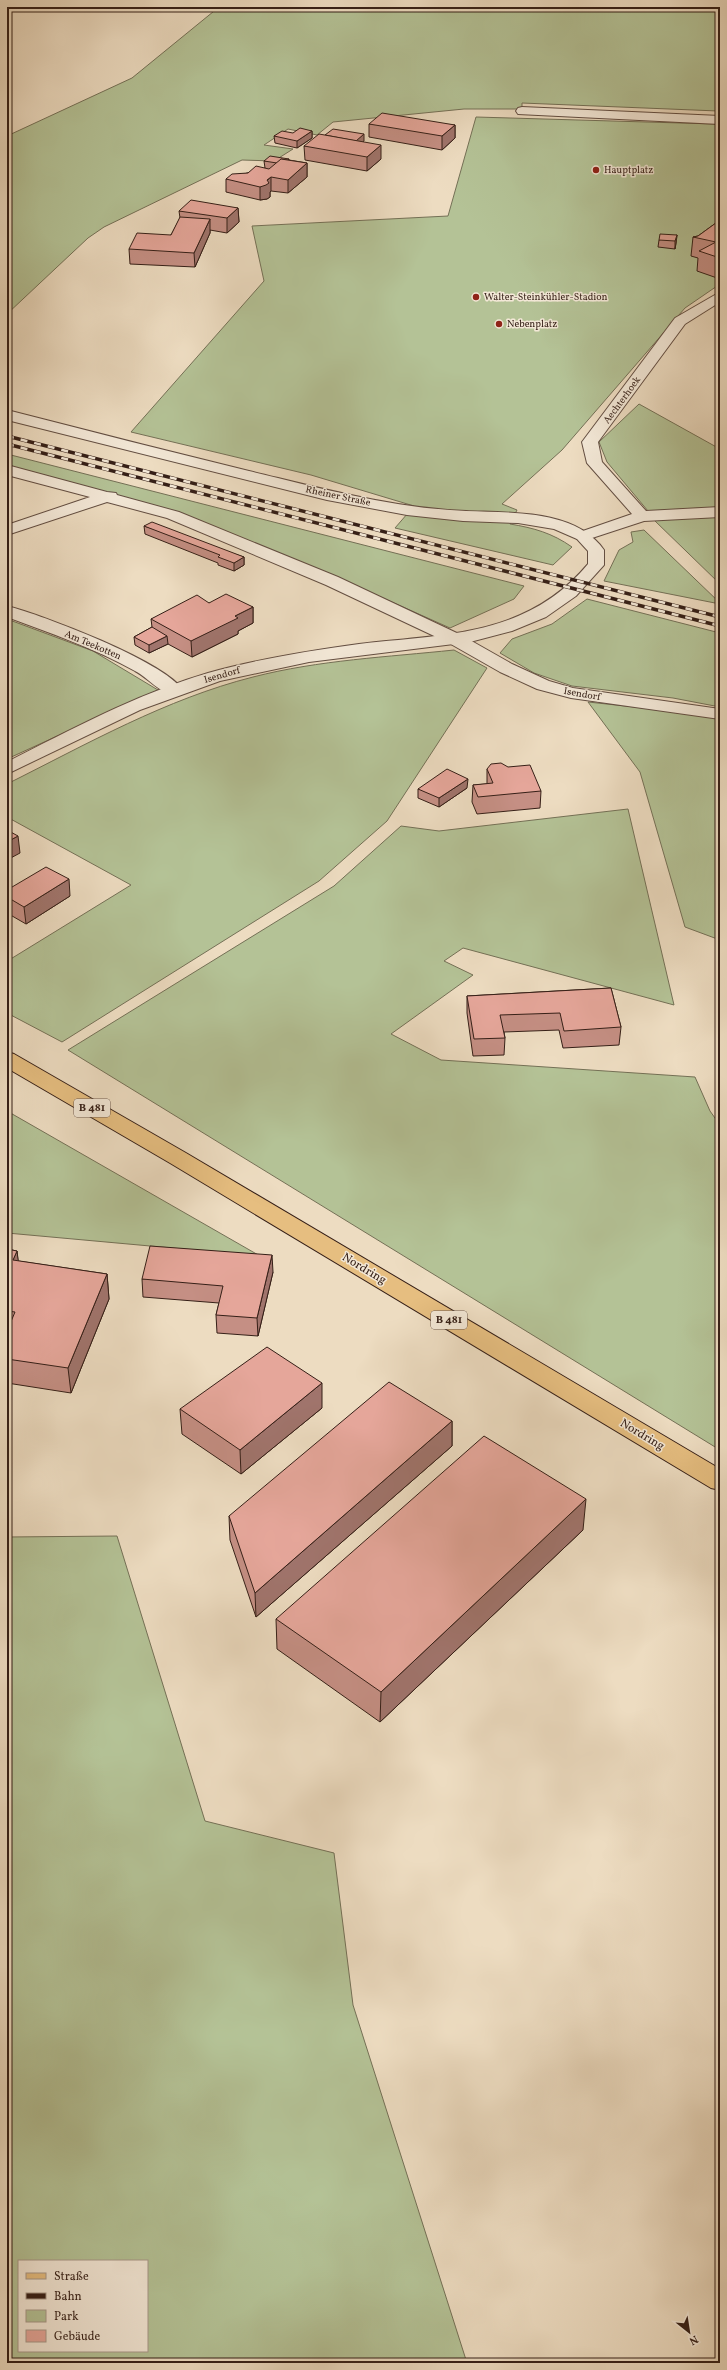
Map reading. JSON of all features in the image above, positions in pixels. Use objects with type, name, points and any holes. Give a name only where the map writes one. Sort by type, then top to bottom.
[{"type":"main road","name":"Nordring","points":[[7,1059],[192,1166],[720,1481]]},
{"type":"street","points":[[522,111],[720,120]]},
{"type":"street","name":"Aechterhoek","points":[[642,516],[595,463],[590,442],[680,321],[720,296]]},
{"type":"street","name":"Rheiner Straße","points":[[7,415],[327,495],[407,510],[463,516],[518,518],[558,525],[583,536],[596,550],[596,565],[584,582],[554,605]]},
{"type":"street","points":[[7,470],[110,496],[173,515],[332,581],[455,639]]},
{"type":"street","points":[[7,530],[110,496]]},
{"type":"street","points":[[583,536],[642,516],[720,512]]},
{"type":"street","name":"Isendorf","points":[[7,769],[95,725],[174,690],[213,677],[279,661],[455,639],[496,632],[518,625],[554,605]]},
{"type":"street","name":"Am Teekotten","points":[[7,611],[102,647],[143,668],[174,690]]},
{"type":"street","name":"Isendorf","points":[[455,639],[506,668],[543,685],[584,695],[720,714]]},
{"type":"green space","points":[[219,7],[720,7],[720,284],[685,308],[562,450],[502,504],[517,510],[510,524],[527,527],[542,532],[557,538],[572,547],[553,565],[395,528],[414,506],[311,475],[131,432],[264,281],[252,226],[448,216],[476,117],[715,124],[718,111],[522,103],[522,109],[464,109],[333,122],[317,135],[288,129],[264,145],[293,149],[274,161],[242,160],[104,227],[88,238],[7,314],[7,136],[132,78]]},
{"type":"green space","points":[[639,404],[720,449],[720,507],[648,511],[607,462],[599,442]]},
{"type":"green space","points":[[7,454],[524,586],[514,599],[450,628],[329,574],[175,512],[7,466]]},
{"type":"green space","points":[[720,517],[720,584],[654,520]]},
{"type":"green space","points":[[644,530],[720,604],[604,581],[619,550],[633,542],[631,532]]},
{"type":"green space","points":[[587,599],[720,633],[720,707],[673,698],[572,686],[534,673],[500,653],[512,639],[552,624]]},
{"type":"green space","points":[[7,619],[93,651],[158,690],[7,759]]},
{"type":"green space","points":[[454,650],[487,668],[387,821],[319,881],[62,1042],[7,1013],[7,959],[9,960],[131,885],[7,817],[7,784],[127,724],[189,697],[221,686],[278,671],[328,663]]},
{"type":"green space","points":[[588,702],[690,713],[720,719],[720,940],[685,927],[640,772]]},
{"type":"green space","points":[[628,809],[674,1005],[463,948],[444,961],[473,975],[391,1034],[441,1060],[695,1077],[710,1111],[720,1125],[720,1450],[68,1050],[334,886],[401,826],[439,831]]},
{"type":"green space","points":[[7,1111],[260,1256],[7,1233]]},
{"type":"green space","points":[[117,1536],[205,1821],[334,1853],[353,2005],[467,2363],[7,2363],[7,1537]]},
{"type":"building","points":[[382,113],[455,125],[442,136],[369,124]]},
{"type":"building","points":[[300,128],[312,131],[297,141],[274,136],[282,131],[293,133]]},
{"type":"building","points":[[333,129],[364,134],[356,141],[325,135]]},
{"type":"building","points":[[319,134],[381,145],[367,157],[304,146]]},
{"type":"building","points":[[270,156],[289,159],[281,159],[277,163],[264,161]]},
{"type":"building","points":[[281,159],[307,163],[288,180],[271,177],[267,180],[269,183],[260,187],[226,179],[232,174],[248,173],[256,166],[269,169]]},
{"type":"building","points":[[191,200],[238,208],[227,218],[179,211]]},
{"type":"building","points":[[180,217],[210,219],[194,253],[129,249],[137,233],[171,235]]},
{"type":"building","points":[[720,220],[720,258],[699,251],[716,242],[693,237],[698,236]]},
{"type":"building","points":[[660,234],[677,235],[675,241],[659,240]]},
{"type":"building","points":[[152,522],[244,557],[234,563],[218,557],[220,555],[144,526]]},
{"type":"building","points":[[226,594],[253,607],[235,616],[238,618],[191,641],[151,619],[197,595],[209,603]]},
{"type":"building","points":[[152,627],[167,636],[149,645],[134,637]]},
{"type":"building","points":[[501,763],[508,767],[530,765],[541,791],[478,797],[473,785],[493,783],[487,769],[491,764]]},
{"type":"building","points":[[447,769],[468,779],[439,798],[418,789]]},
{"type":"building","points":[[7,830],[18,836],[7,842]]},
{"type":"building","points":[[46,867],[69,879],[24,907],[7,897],[7,890]]},
{"type":"building","points":[[611,988],[621,1027],[564,1031],[560,1013],[500,1015],[505,1038],[474,1039],[467,996]]},
{"type":"building","points":[[150,1246],[272,1255],[257,1318],[216,1315],[223,1286],[142,1279]]},
{"type":"building","points":[[7,1249],[17,1251],[13,1260],[107,1274],[68,1368],[7,1359],[7,1331],[15,1312],[7,1311]]},
{"type":"building","points":[[267,1347],[322,1383],[240,1450],[180,1409]]},
{"type":"building","points":[[389,1382],[452,1421],[255,1593],[229,1516]]},
{"type":"building","points":[[484,1436],[586,1499],[381,1692],[276,1619]]},
{"type":"railway","points":[[7,436],[720,617]]},
{"type":"railway","points":[[7,444],[720,626]]},
{"type":"place","name":"Hauptplatz","points":[[596,170]]},
{"type":"place","name":"Walter-Steinkühler-Stadion","points":[[476,297]]},
{"type":"place","name":"Nebenplatz","points":[[499,324]]}]
